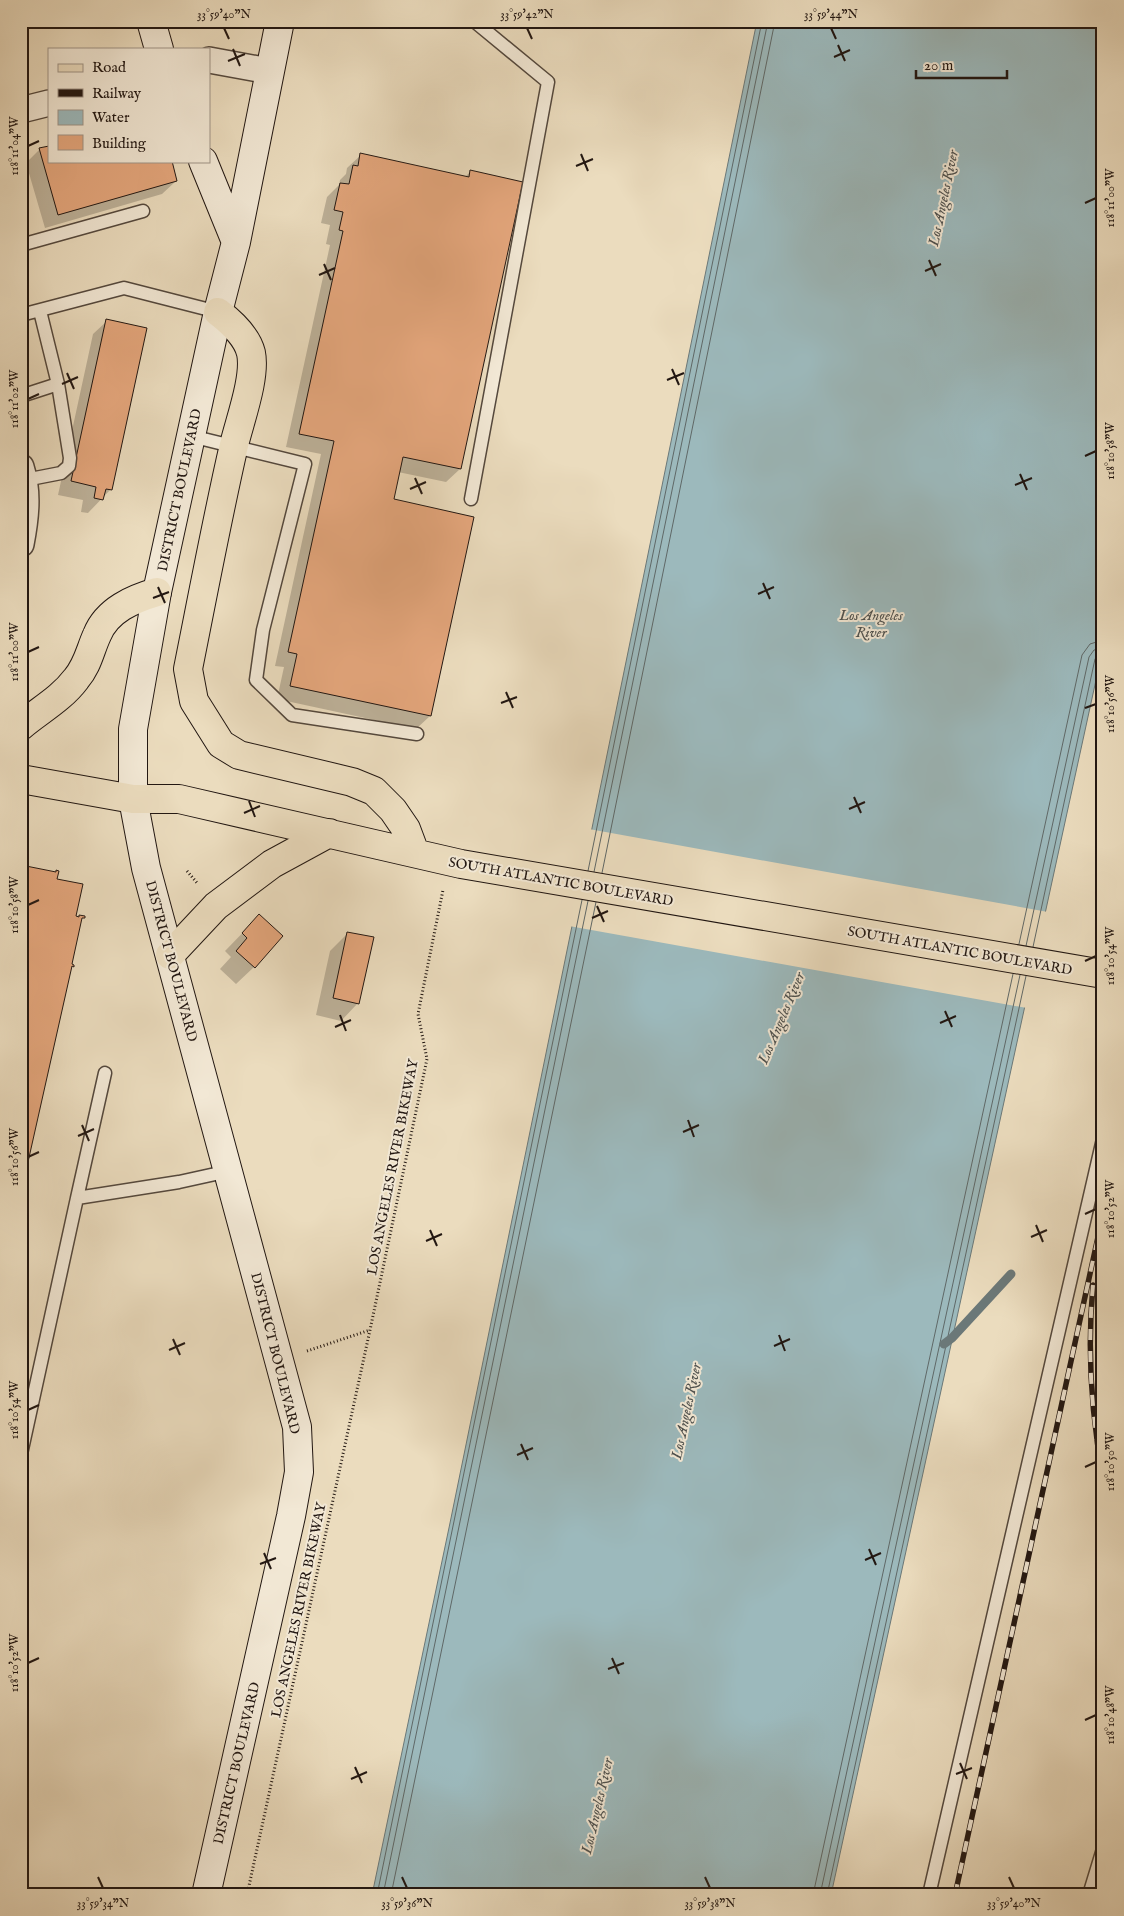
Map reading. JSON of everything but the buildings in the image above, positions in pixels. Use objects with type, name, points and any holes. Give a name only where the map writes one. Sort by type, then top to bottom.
[{"type":"main road","points":[[218,312],[243,336],[250,351],[252,368],[188,669],[194,701],[221,744],[239,756],[352,782],[374,791],[393,810],[406,829],[415,854]]},
{"type":"main road","points":[[21,726],[38,712],[63,696],[78,678],[85,668],[96,634],[106,618],[135,598],[157,592]]},
{"type":"main road","name":"SOUTH ATLANTIC BOULEVARD","points":[[21,779],[133,799],[179,799],[455,863],[1103,974]]},
{"type":"main road","points":[[170,955],[216,906],[272,864],[329,833]]},
{"type":"street","points":[[151,21],[159,48]]},
{"type":"street","name":"DISTRICT BOULEVARD","points":[[206,1895],[291,1516],[299,1472],[296,1427],[229,1171],[146,868],[133,799],[133,729],[157,592],[218,312],[236,242],[280,21]]},
{"type":"street","points":[[210,60],[269,71]]},
{"type":"street","points":[[21,110],[48,102]]},
{"type":"street","points":[[203,162],[236,242]]},
{"type":"street","points":[[21,544],[26,517],[23,474]]},
{"type":"lane","points":[[471,499],[548,82],[474,21]]},
{"type":"lane","points":[[21,245],[143,210]]},
{"type":"lane","points":[[21,315],[124,288],[218,312]]},
{"type":"lane","points":[[23,474],[61,473],[69,466],[70,458],[58,384],[40,311]]},
{"type":"lane","points":[[21,396],[58,384]]},
{"type":"lane","points":[[191,436],[305,464],[263,630],[256,680],[292,716],[417,734]]},
{"type":"lane","points":[[21,1454],[105,1073]]},
{"type":"lane","points":[[929,1895],[1103,1139]]},
{"type":"lane","points":[[77,1198],[179,1182],[229,1171]]},
{"type":"lane","points":[[1089,1895],[1103,1849]]},
{"type":"path","name":"LOS ANGELES RIVER BIKEWAY","points":[[247,1895],[427,1060],[418,1014],[455,863]]},
{"type":"path","points":[[279,1360],[370,1330]]},
{"type":"water","name":"Los Angeles River","points":[[757,21],[1103,21],[1103,648],[831,1895],[372,1895],[450,1523]]},
{"type":"pier","points":[[589,829],[1048,912],[1027,1008],[569,926]]},
{"type":"waterway","points":[[944,1344],[952,1338],[1011,1274]]},
{"type":"railway","points":[[955,1895],[1103,1214]]},
{"type":"railway","points":[[1093,1285],[1090,1333],[1091,1381],[1103,1477]]}]
